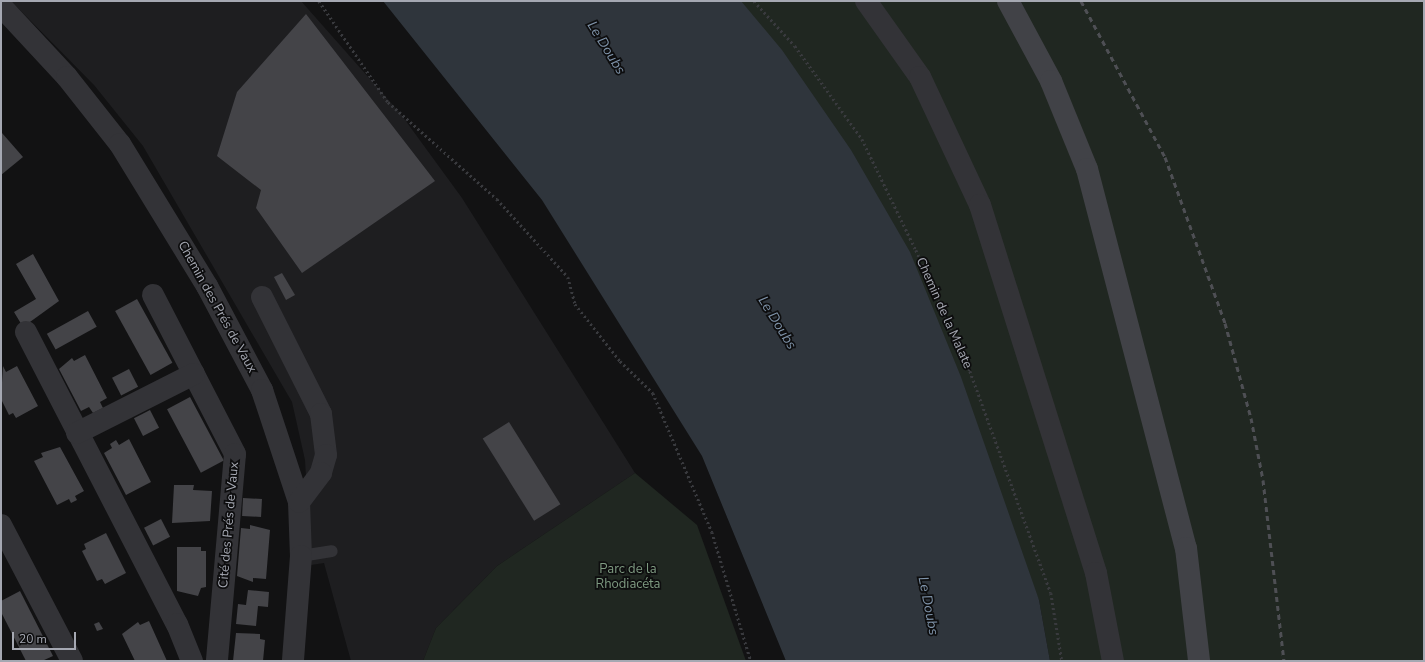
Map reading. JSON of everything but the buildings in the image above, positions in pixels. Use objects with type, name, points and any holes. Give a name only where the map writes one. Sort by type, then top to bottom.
[{"type":"main road","points":[[1008,1],[1052,81],[1086,169],[1186,548],[1199,661]]},
{"type":"street","points":[[866,1],[920,77],[980,205],[1096,573],[1113,661]]},
{"type":"street","name":"Chemin des Prés de Vaux","points":[[1,6],[67,77],[120,144],[207,286],[262,390],[299,502],[301,556],[293,661]]},
{"type":"street","name":"Cité des Prés de Vaux","points":[[153,294],[235,454],[217,661]]},
{"type":"street","points":[[262,297],[321,414],[326,455],[321,473],[299,502]]},
{"type":"street","points":[[26,332],[177,624],[192,661]]},
{"type":"street","points":[[77,433],[194,374]]},
{"type":"street","points":[[1,525],[72,661]]},
{"type":"lane","points":[[301,556],[332,551]]},
{"type":"path","points":[[319,1],[388,102],[497,199],[568,277],[575,304],[620,361],[653,393],[712,532],[751,661]]},
{"type":"path","name":"Chemin de la Malate","points":[[754,1],[795,46],[862,139],[916,250],[970,370],[1051,593],[1062,661]]},
{"type":"shaded area","points":[[11,1],[301,1],[400,113],[462,198],[635,473],[497,566],[436,628],[423,661],[351,661],[324,563],[311,565],[305,460],[292,402],[143,146],[94,85]]},
{"type":"green space","points":[[733,1],[1424,1],[1424,661],[1050,661],[1039,600]]},
{"type":"green space","name":"Parc de la Rhodiacéta","points":[[635,473],[697,525],[746,661],[423,661],[436,628],[497,566]]},
{"type":"water","name":"Le Doubs","points":[[383,1],[741,1],[782,50],[851,150],[910,252],[961,377],[1039,600],[1050,661],[786,661],[702,456],[542,200]]},
{"type":"railway","points":[[1081,1],[1165,157],[1225,323],[1251,418],[1263,480],[1284,661]]}]
